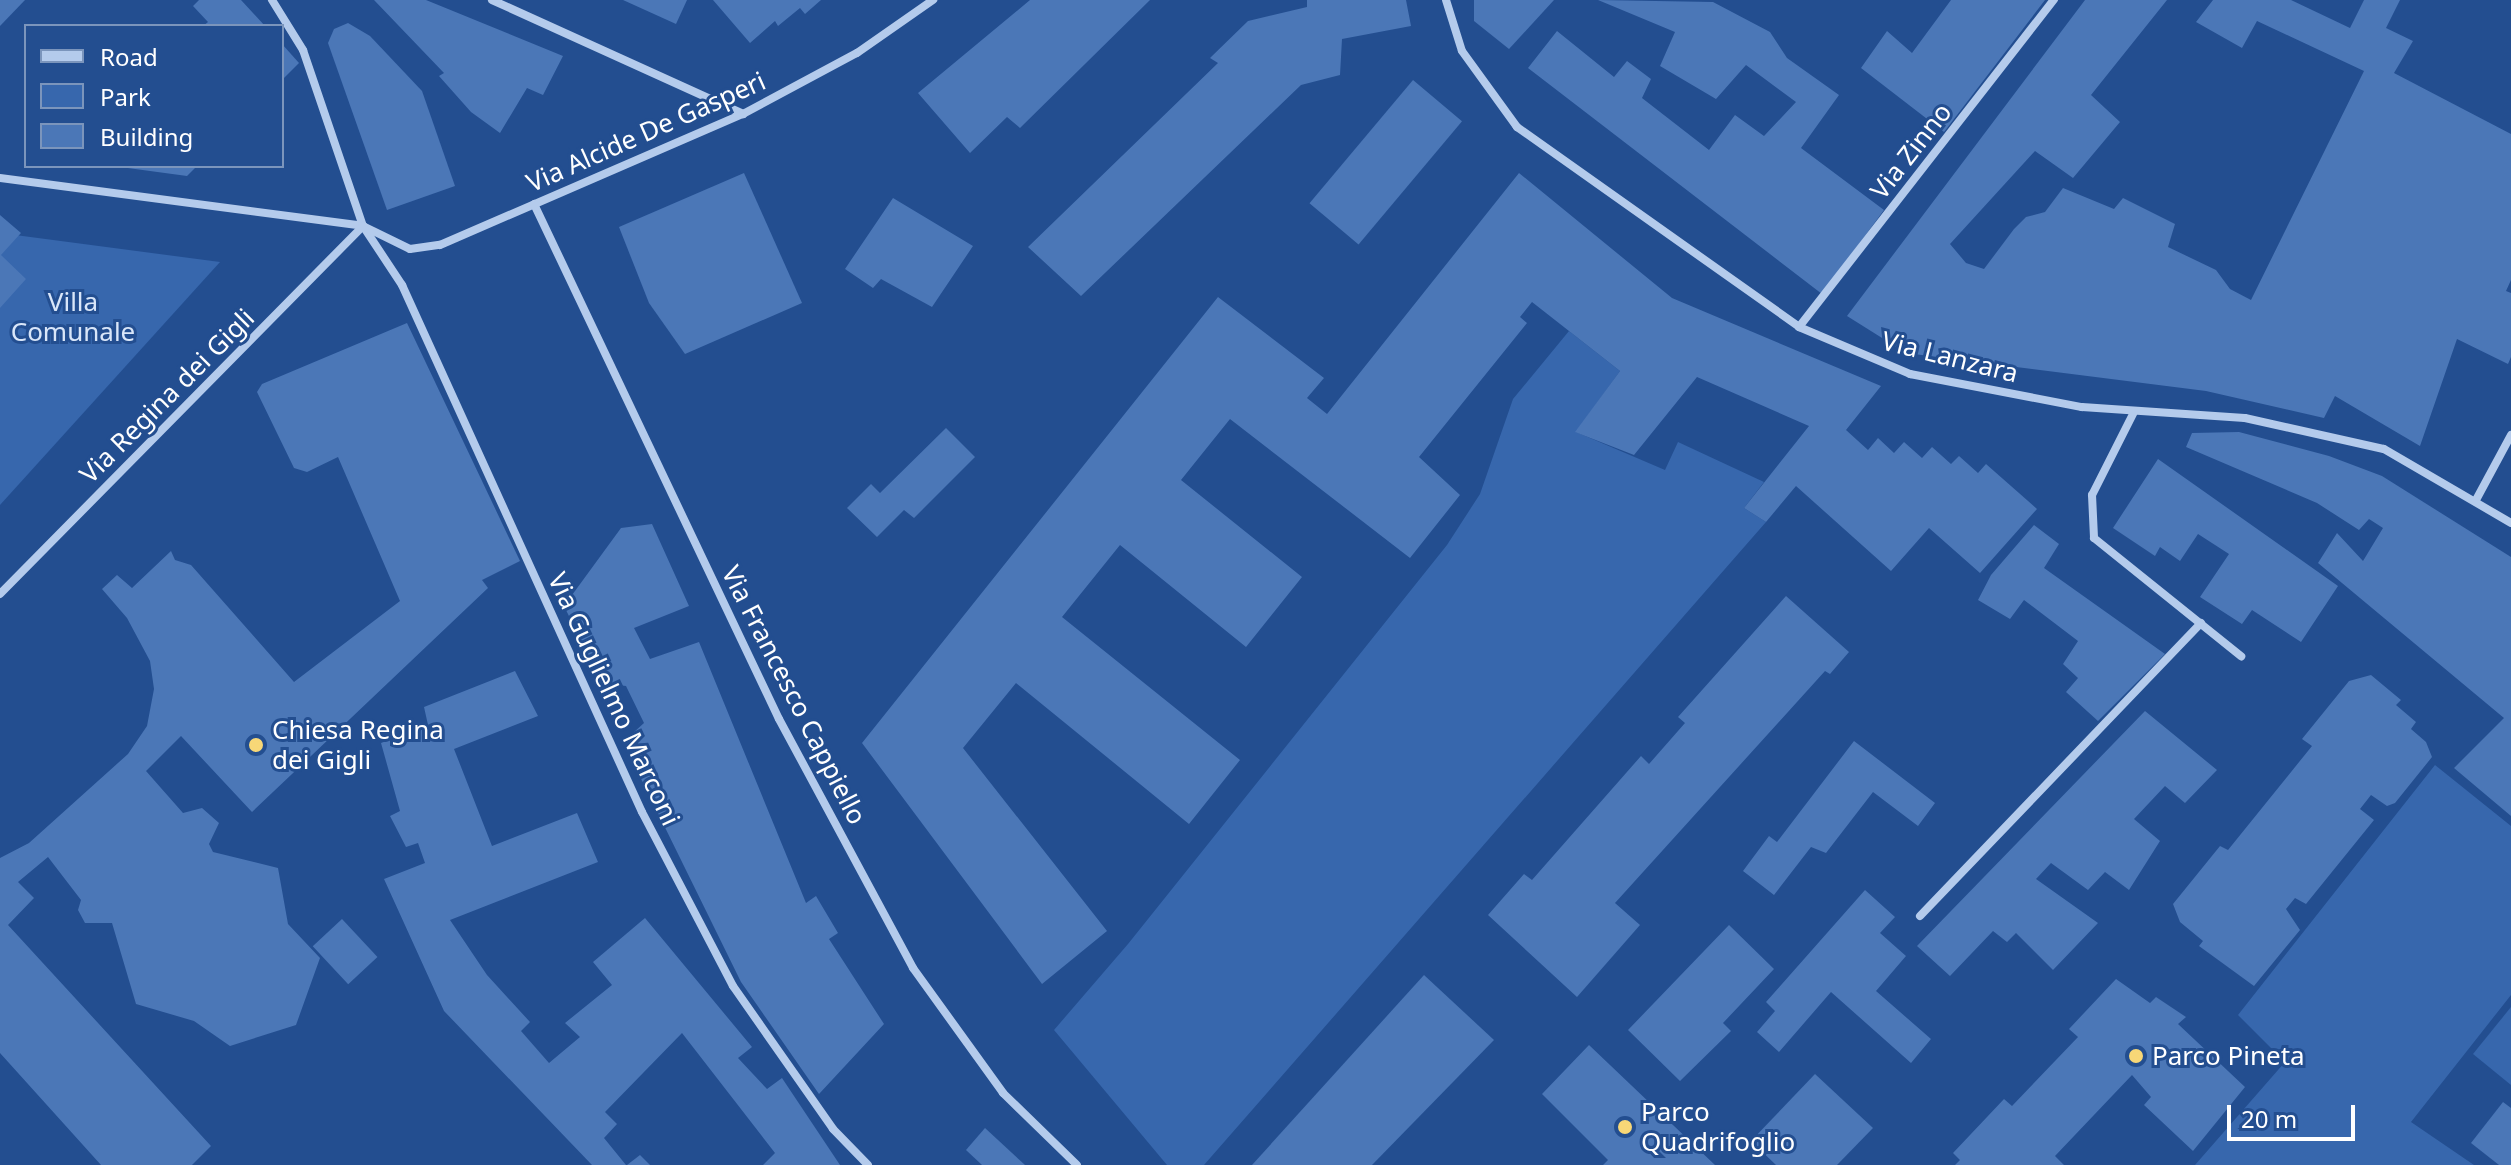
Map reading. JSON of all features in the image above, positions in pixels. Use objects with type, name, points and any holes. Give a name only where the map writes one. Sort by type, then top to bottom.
[{"type":"street","name":"Via Guglielmo Marconi","points":[[272,0],[303,50],[363,226],[402,285],[642,812],[733,986],[833,1129],[862,1163]]},
{"type":"street","points":[[492,0],[743,114]]},
{"type":"street","name":"Via Alcide De Gasperi","points":[[0,178],[363,226],[410,249],[440,245],[743,114],[857,53],[932,0]]},
{"type":"street","name":"Via Lanzara","points":[[1446,0],[1462,51],[1517,127],[1799,327],[1910,374],[2134,412],[2245,418],[2384,449],[2511,523]]},
{"type":"street","name":"Via Zinno","points":[[1799,327],[2054,0]]},
{"type":"street","name":"Via Francesco Cappiello","points":[[534,204],[779,719],[913,968],[1003,1093],[1077,1165]]},
{"type":"street","name":"Via Regina dei Gigli","points":[[0,594],[363,226]]},
{"type":"street","points":[[2134,412],[2092,495],[2094,538],[2241,656]]},
{"type":"street","points":[[2476,500],[2511,435]]},
{"type":"street","points":[[1920,916],[2201,623]]},
{"type":"green space","name":"Villa Comunale","points":[[0,233],[220,262],[0,505]]},
{"type":"green space","points":[[1569,331],[1620,371],[1576,432],[1665,470],[1678,442],[1764,482],[1744,508],[1766,522],[1204,1165],[1167,1165],[1054,1030],[1128,944],[1447,545],[1480,494],[1513,399]]},
{"type":"green space","points":[[2435,765],[2511,826],[2511,995],[2411,1122],[2474,1165],[2195,1165],[2285,1062],[2238,1015]]},
{"type":"green space","points":[[2511,1007],[2511,1085],[2473,1054]]},
{"type":"building","points":[[0,0],[25,0],[0,26]]},
{"type":"building","points":[[199,0],[241,0],[263,24],[206,24],[208,22],[193,6]]},
{"type":"building","points":[[374,0],[426,0],[563,56],[543,95],[527,88],[500,133],[471,112],[439,76],[444,73]]},
{"type":"building","points":[[623,0],[687,0],[676,24]]},
{"type":"building","points":[[713,0],[821,0],[805,14],[800,8],[778,26],[775,21],[750,43]]},
{"type":"building","points":[[1030,0],[1150,0],[1020,128],[1007,117],[970,153],[918,93]]},
{"type":"building","points":[[1307,0],[1406,0],[1411,26],[1342,39],[1340,75],[1301,85],[1081,296],[1028,247],[1218,63],[1210,58],[1248,21],[1307,7]]},
{"type":"building","points":[[1474,0],[1554,0],[1509,49],[1474,21]]},
{"type":"building","points":[[1598,0],[1713,2],[1770,32],[1787,58],[1839,95],[1801,148],[1884,210],[1822,294],[1528,68],[1557,31],[1614,77],[1627,61],[1651,79],[1642,98],[1709,150],[1735,115],[1764,136],[1796,102],[1746,65],[1716,99],[1660,66],[1675,32]]},
{"type":"building","points":[[1951,0],[2045,0],[1944,132],[1861,68],[1887,31],[1912,53]]},
{"type":"building","points":[[2085,0],[2167,0],[2091,95],[2120,122],[2073,178],[2035,151],[1950,244],[1966,263],[1984,269],[2014,229],[2026,217],[2045,212],[2063,188],[2114,209],[2123,198],[2175,224],[2168,247],[2216,270],[2230,289],[2251,300],[2364,71],[2257,21],[2242,48],[2196,22],[2213,0],[2291,0],[2350,28],[2364,0],[2400,0],[2386,28],[2413,41],[2394,73],[2511,134],[2511,280],[2506,291],[2511,293],[2511,357],[2508,364],[2457,339],[2420,446],[2335,396],[2324,418],[2206,391],[1906,353],[1847,316]]},
{"type":"building","points":[[348,23],[370,36],[422,91],[455,186],[387,210],[328,43],[334,29]]},
{"type":"building","points":[[284,46],[299,63],[284,78]]},
{"type":"building","points":[[1413,80],[1462,121],[1359,244],[1310,203]]},
{"type":"building","points":[[128,168],[195,168],[187,176]]},
{"type":"building","points":[[744,173],[802,303],[685,354],[649,303],[619,227]]},
{"type":"building","points":[[1519,173],[1672,298],[1881,386],[1846,430],[1868,450],[1878,438],[1894,453],[1904,442],[1922,458],[1932,447],[1951,464],[1959,456],[1978,473],[1986,464],[2037,509],[1980,573],[1929,528],[1891,571],[1796,486],[1766,522],[1744,508],[1809,426],[1697,377],[1634,455],[1575,432],[1620,371],[1532,302],[1520,317],[1527,323],[1419,457],[1460,495],[1410,558],[1230,419],[1181,480],[1302,577],[1246,647],[1120,545],[1062,617],[1240,760],[1189,824],[1016,683],[963,748],[1107,931],[1042,984],[862,743],[1218,297],[1324,378],[1307,398],[1327,414]]},
{"type":"building","points":[[893,198],[973,246],[932,307],[881,279],[873,288],[845,269]]},
{"type":"building","points":[[0,215],[21,233],[1,255],[26,279],[0,308]]},
{"type":"building","name":"Chiesa Regina dei Gigli","points":[[407,323],[520,561],[482,580],[488,588],[252,812],[181,736],[146,771],[183,813],[202,808],[219,823],[209,844],[213,852],[278,868],[288,924],[320,958],[296,1025],[230,1046],[194,1021],[136,1004],[112,923],[85,923],[78,910],[81,900],[48,857],[18,882],[34,898],[8,925],[211,1146],[192,1165],[101,1165],[0,1053],[0,858],[29,843],[128,754],[147,726],[154,689],[150,661],[127,618],[102,589],[117,575],[132,588],[171,551],[175,560],[191,565],[294,682],[400,601],[338,457],[307,472],[294,468],[257,392],[262,384]]},
{"type":"building","points":[[946,428],[975,457],[914,518],[904,510],[877,537],[847,508],[871,484],[880,493]]},
{"type":"building","points":[[2239,432],[2329,456],[2382,476],[2511,557],[2511,816],[2454,768],[2504,718],[2318,563],[2337,533],[2363,561],[2383,528],[2369,519],[2359,530],[2317,503],[2186,447],[2192,433]]},
{"type":"building","points":[[2158,459],[2338,586],[2301,642],[2252,610],[2242,624],[2200,597],[2229,554],[2198,534],[2180,561],[2160,547],[2155,556],[2113,528]]},
{"type":"building","points":[[652,524],[689,606],[634,628],[650,659],[699,642],[806,903],[816,896],[838,933],[829,939],[884,1024],[819,1094],[741,982],[623,742],[644,723],[626,686],[602,683],[564,606],[621,528]]},
{"type":"building","points":[[2034,525],[2059,544],[2044,568],[2165,654],[2098,721],[2066,692],[2078,678],[2063,664],[2078,641],[2024,600],[2010,619],[1978,600],[1991,575]]},
{"type":"building","points":[[1786,596],[1849,652],[1830,674],[1825,671],[1615,903],[1640,925],[1577,997],[1488,915],[1524,874],[1532,880],[1641,756],[1649,764],[1685,723],[1678,717]]},
{"type":"building","points":[[515,671],[538,716],[454,749],[492,846],[577,813],[598,862],[450,920],[487,975],[530,1022],[521,1031],[549,1063],[580,1037],[565,1023],[612,985],[593,962],[645,918],[752,1047],[738,1058],[767,1089],[782,1078],[840,1165],[763,1165],[775,1153],[682,1033],[605,1112],[617,1124],[604,1138],[626,1165],[592,1165],[444,1011],[384,879],[425,863],[418,843],[406,847],[390,816],[400,811],[381,743],[428,725],[424,707]]},
{"type":"building","points":[[2371,675],[2401,700],[2396,705],[2416,722],[2411,729],[2426,742],[2432,757],[2395,803],[2387,806],[2371,795],[2360,809],[2374,820],[2306,904],[2295,898],[2286,909],[2300,930],[2254,986],[2199,946],[2203,941],[2180,922],[2173,904],[2220,846],[2228,850],[2312,746],[2302,739],[2349,681]]},
{"type":"building","points":[[2145,711],[2217,770],[2185,803],[2165,786],[2134,819],[2160,841],[2129,890],[2105,872],[2088,890],[2051,863],[2036,879],[2098,923],[2053,970],[2016,933],[2007,942],[1993,931],[1950,976],[1917,946]]},
{"type":"building","points":[[1854,741],[1935,803],[1918,826],[1873,792],[1826,853],[1811,847],[1774,895],[1743,871],[1769,836],[1777,842]]},
{"type":"building","points":[[1865,890],[1895,917],[1880,933],[1906,956],[1876,991],[1931,1039],[1911,1063],[1831,992],[1779,1052],[1757,1032],[1775,1011],[1766,1002]]},
{"type":"building","points":[[342,919],[377,957],[348,984],[313,946]]},
{"type":"building","points":[[1729,925],[1774,969],[1723,1023],[1731,1031],[1680,1081],[1628,1030]]},
{"type":"building","points":[[1424,975],[1494,1040],[1372,1165],[1252,1165]]},
{"type":"building","name":"Parco Pineta","points":[[2116,979],[2150,1003],[2156,997],[2186,1017],[2178,1024],[2245,1087],[2193,1151],[2144,1105],[2151,1097],[2132,1075],[2055,1156],[2064,1165],[1955,1165],[1960,1160],[1953,1153],[2004,1099],[2012,1106],[2078,1037],[2069,1029]]},
{"type":"building","name":"Parco Quadrifoglio","points":[[1589,1045],[1715,1165],[1603,1165],[1608,1160],[1542,1094]]},
{"type":"building","points":[[1815,1074],[1873,1128],[1837,1165],[1776,1165],[1751,1141]]},
{"type":"building","points":[[2503,1102],[2511,1108],[2511,1165],[2499,1165],[2471,1143]]},
{"type":"building","points":[[985,1128],[1025,1165],[982,1165],[966,1150]]},
{"type":"building","points":[[640,1155],[650,1165],[627,1165]]},
{"type":"place","name":"Chiesa Regina dei Gigli","points":[[256,745]]},
{"type":"place","name":"Parco Pineta","points":[[2136,1056]]},
{"type":"place","name":"Parco Quadrifoglio","points":[[1625,1127]]}]
